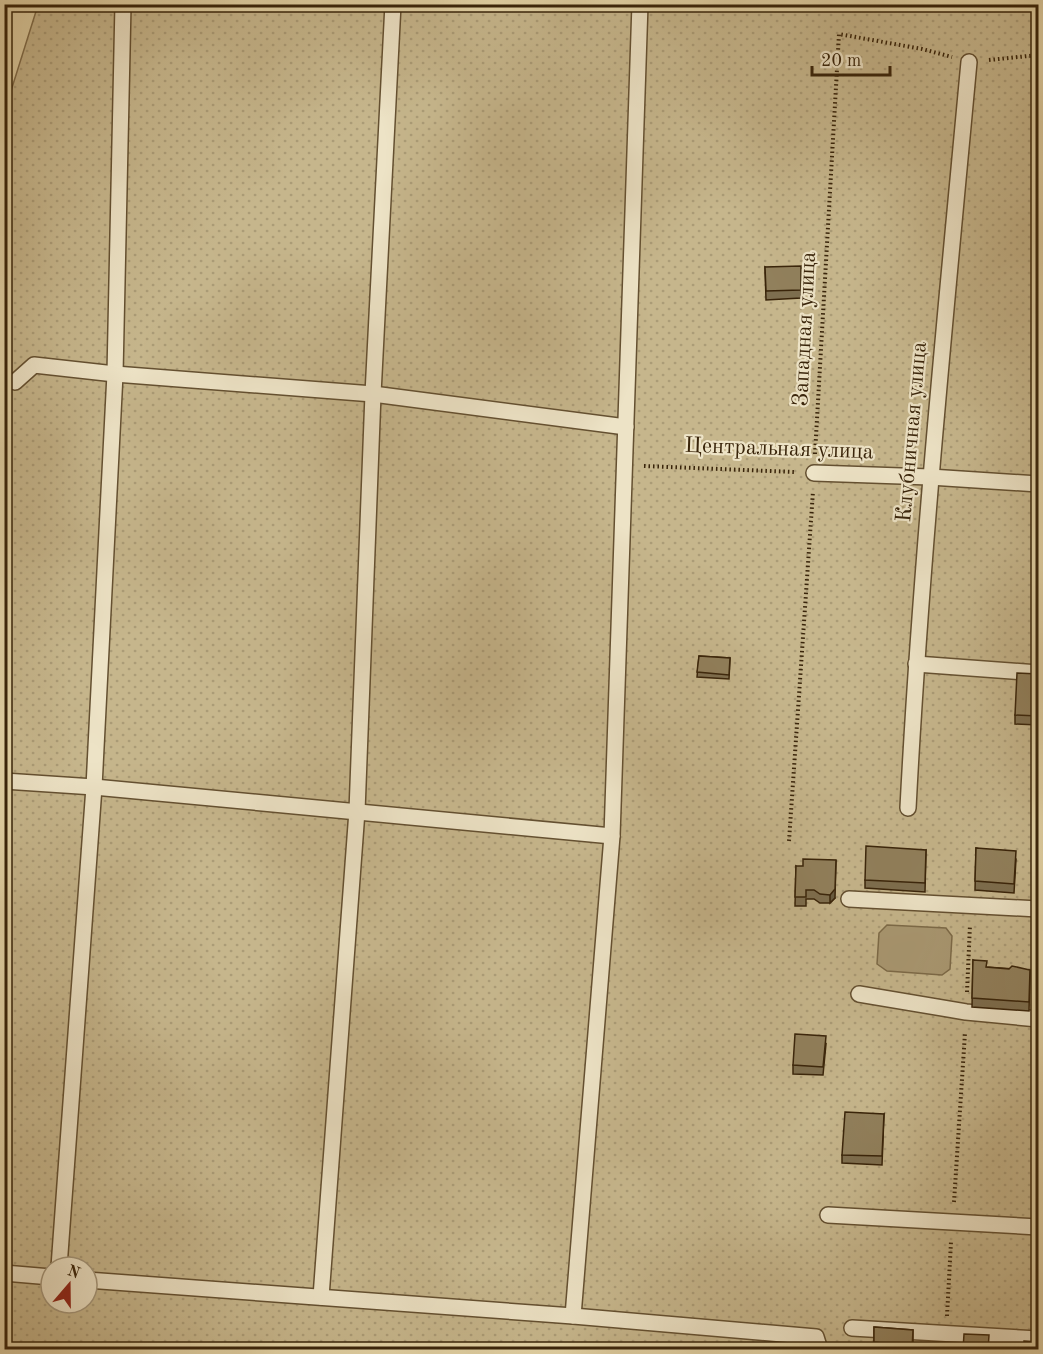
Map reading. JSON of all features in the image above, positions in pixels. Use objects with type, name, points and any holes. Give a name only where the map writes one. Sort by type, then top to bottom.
[{"type":"lane","points":[[60,1255],[94,787],[115,374],[123,4]]},
{"type":"lane","points":[[321,1297],[357,811],[373,394],[393,4]]},
{"type":"lane","points":[[573,1316],[612,836],[640,4]]},
{"type":"lane","name":"Клубничная улица","points":[[908,807],[930,477],[969,62]]},
{"type":"lane","points":[[15,382],[34,365],[115,374],[373,394],[626,427]]},
{"type":"lane","name":"Центральная улица","points":[[814,472],[1038,484]]},
{"type":"lane","points":[[916,664],[1038,673]]},
{"type":"lane","points":[[4,781],[94,787],[612,836]]},
{"type":"lane","points":[[849,899],[1038,909]]},
{"type":"lane","points":[[859,994],[966,1012],[1038,1019]]},
{"type":"lane","points":[[828,1215],[1038,1227]]},
{"type":"lane","points":[[4,1274],[39,1276]]},
{"type":"lane","points":[[99,1281],[573,1316],[816,1337],[820,1350]]},
{"type":"lane","points":[[852,1328],[1038,1339]]},
{"type":"path","name":"Западная улица","points":[[789,841],[814,472],[839,34],[922,49],[969,62]]},
{"type":"path","points":[[969,62],[1038,54]]},
{"type":"path","name":"Центральная улица","points":[[625,465],[814,472]]},
{"type":"path","points":[[946,1334],[971,906]]},
{"type":"shaded area","points":[[38,5],[1038,5],[1038,1349],[5,1350],[4,113]]},
{"type":"shaded area","points":[[887,925],[946,928],[952,936],[950,969],[942,975],[887,971],[877,964],[879,933]]},
{"type":"building","points":[[801,266],[801,290],[766,291],[765,267]]},
{"type":"building","points":[[699,656],[730,658],[729,675],[697,672]]},
{"type":"building","points":[[1017,673],[1038,674],[1038,716],[1015,715]]},
{"type":"building","points":[[866,846],[926,850],[925,883],[865,880]]},
{"type":"building","points":[[976,848],[1016,851],[1014,884],[975,881]]},
{"type":"building","points":[[803,859],[836,860],[835,889],[830,895],[806,890],[806,897],[795,897],[796,866],[803,866]]},
{"type":"building","points":[[973,960],[987,961],[986,967],[1009,969],[1012,966],[1030,970],[1029,1002],[972,998]]},
{"type":"building","points":[[795,1034],[826,1036],[823,1067],[793,1065]]},
{"type":"building","points":[[845,1112],[884,1114],[882,1156],[842,1155]]},
{"type":"building","points":[[874,1327],[913,1330],[912,1350],[891,1350],[891,1344],[874,1342]]},
{"type":"building","points":[[964,1334],[989,1335],[988,1350],[963,1350]]},
{"type":"building","points":[[1024,1341],[1038,1342],[1038,1350],[1024,1350]]}]
